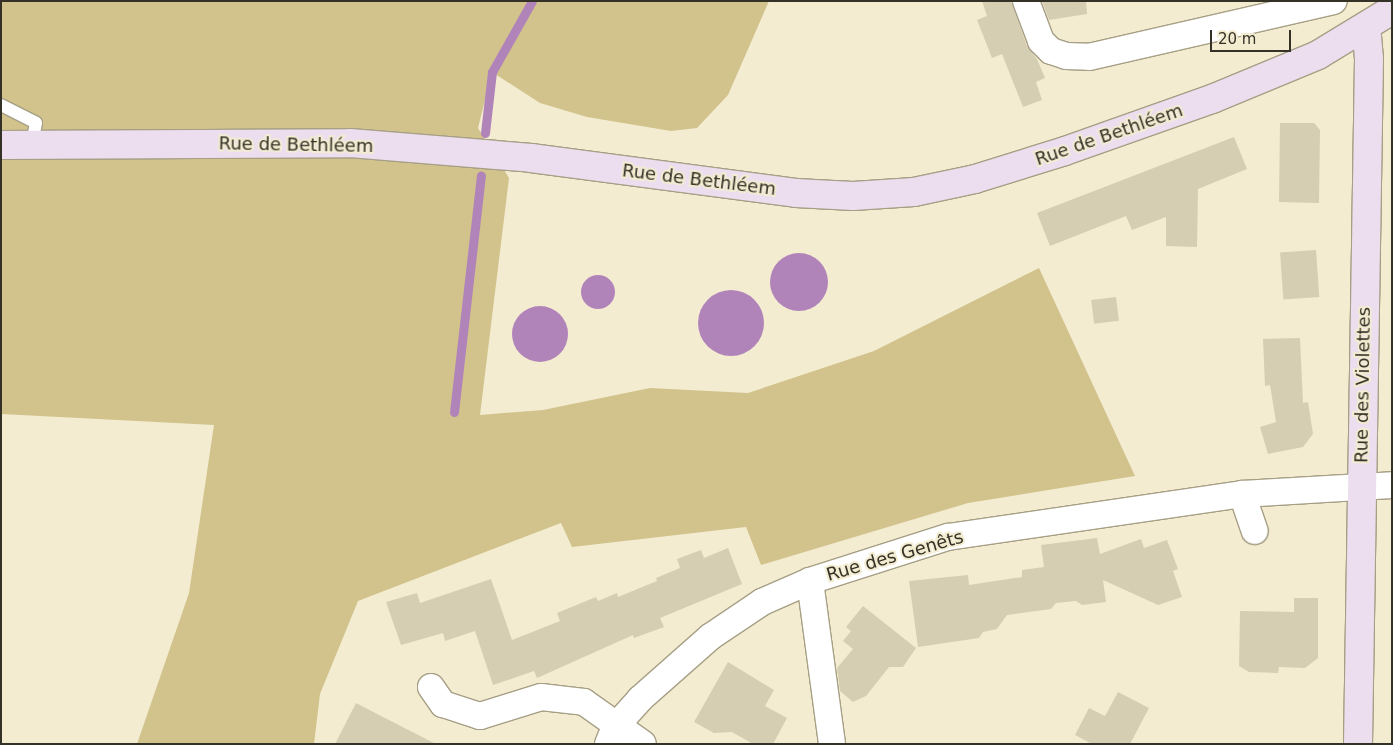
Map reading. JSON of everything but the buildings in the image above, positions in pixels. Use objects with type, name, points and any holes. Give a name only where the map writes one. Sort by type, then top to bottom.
[{"type":"main road","name":"Rue de Bethléem","points":[[1,145],[350,144],[530,158],[796,193],[853,196],[914,192],[975,179],[1065,151],[1212,99],[1318,55],[1392,10]]},
{"type":"main road","name":"Rue des Violettes","points":[[1358,744],[1368,59],[1366,26]]},
{"type":"street","points":[[1026,1],[1041,41],[1051,51],[1066,56],[1089,57],[1334,1]]},
{"type":"street","points":[[1388,1],[1392,5]]},
{"type":"street","name":"Rue des Genêts","points":[[612,735],[640,699],[710,637],[762,602],[810,581],[948,537],[1242,494],[1392,485]]},
{"type":"street","points":[[1242,494],[1255,531]]},
{"type":"street","points":[[810,581],[832,744]]},
{"type":"street","points":[[431,687],[443,704],[465,713],[480,716],[541,697],[584,702],[612,735],[643,744]]},
{"type":"lane","points":[[1,104],[36,123],[32,144]]},
{"type":"shaded area","points":[[1,1],[769,1],[728,95],[697,128],[671,131],[587,117],[540,103],[492,72],[478,128],[509,178],[480,415],[543,410],[650,388],[748,393],[874,351],[1039,268],[1135,476],[968,503],[761,565],[746,527],[572,547],[561,523],[358,601],[320,694],[314,744],[137,744],[189,593],[214,425],[1,414]]},
{"type":"shaded area","points":[[799,253],[810,255],[823,266],[828,282],[826,293],[815,306],[799,311],[788,309],[775,298],[770,282],[772,271],[783,258]]},
{"type":"shaded area","points":[[598,275],[610,280],[615,292],[610,304],[598,309],[586,304],[581,292],[586,280]]},
{"type":"shaded area","points":[[731,290],[744,292],[759,305],[762,310],[764,323],[762,336],[749,351],[744,354],[731,356],[718,354],[703,341],[700,336],[698,323],[700,310],[713,295],[718,292]]},
{"type":"shaded area","points":[[534,306],[546,306],[556,310],[564,318],[568,334],[564,350],[556,358],[546,362],[534,362],[524,358],[516,350],[512,340],[512,328],[516,318],[524,310]]},
{"type":"waterway","points":[[485,133],[492,72],[532,1]]},
{"type":"waterway","points":[[454,412],[481,176]]}]
